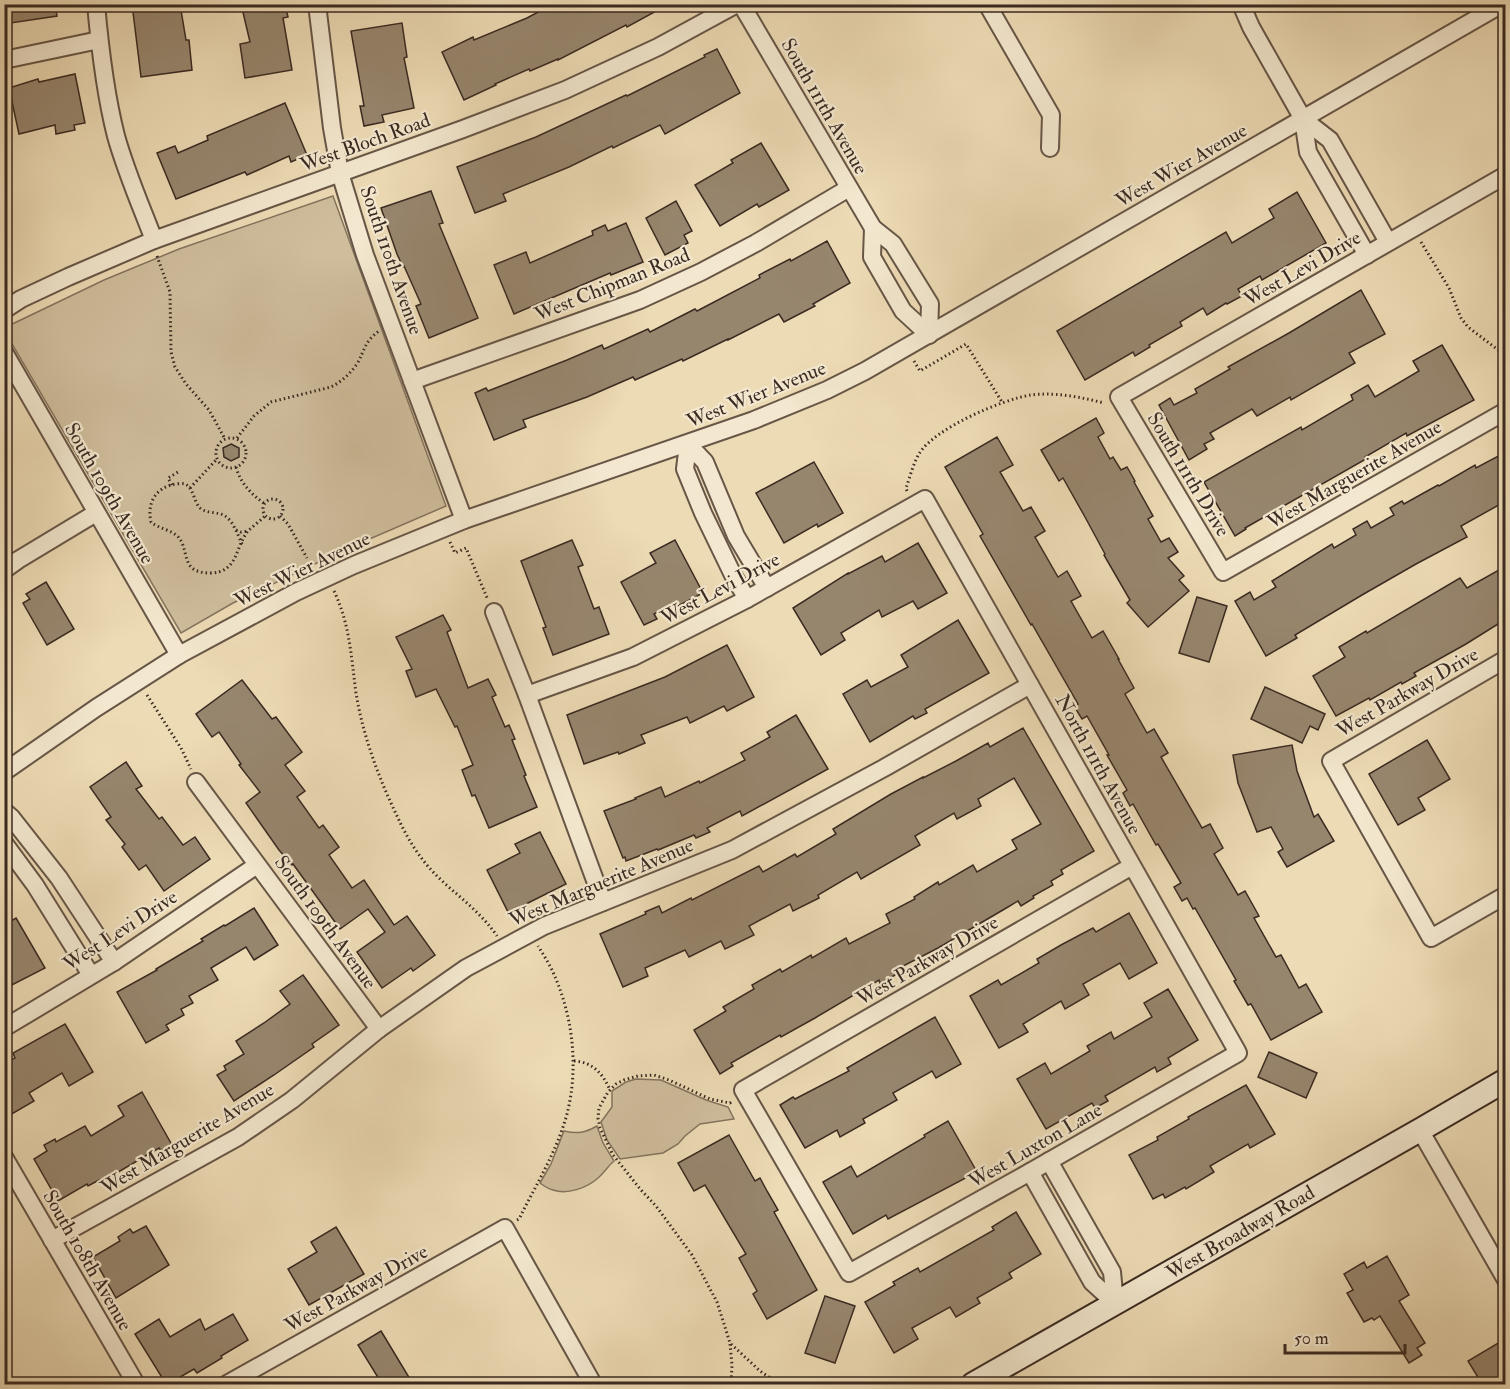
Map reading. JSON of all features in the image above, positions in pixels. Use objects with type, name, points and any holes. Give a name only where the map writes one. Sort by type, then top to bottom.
[{"type":"main road","name":"West Broadway Road","points":[[973,1384],[1506,1080]]},
{"type":"street","points":[[96,4],[108,102],[116,136],[154,240]]},
{"type":"street","name":"South 110th Avenue","points":[[317,4],[332,128],[340,173],[365,255],[464,520]]},
{"type":"street","name":"West Bloch Road","points":[[4,310],[21,299],[68,277],[154,240],[565,90],[658,47],[739,4]]},
{"type":"street","name":"South 111th Avenue","points":[[739,4],[873,228],[893,244],[930,304],[930,335]]},
{"type":"street","points":[[987,4],[1051,115],[1050,148]]},
{"type":"street","points":[[1241,4],[1251,27],[1303,119],[1308,152],[1367,255]]},
{"type":"street","name":"West Wier Avenue","points":[[4,772],[96,708],[180,655],[296,592],[464,520],[754,420],[818,394],[866,371],[1502,4]]},
{"type":"street","points":[[4,60],[99,40]]},
{"type":"street","points":[[1303,119],[1330,140],[1394,239]]},
{"type":"street","name":"West Levi Drive","points":[[1119,397],[1506,175]]},
{"type":"street","name":"West Chipman Road","points":[[412,381],[640,300],[756,243],[849,188]]},
{"type":"street","points":[[873,228],[872,257],[903,310],[930,335]]},
{"type":"street","name":"South 109th Avenue","points":[[4,352],[180,655]]},
{"type":"street","name":"South 111th Drive","points":[[1119,397],[1223,573]]},
{"type":"street","name":"West Marguerite Avenue","points":[[1223,573],[1506,411]]},
{"type":"street","points":[[688,444],[705,462],[736,536],[767,588]]},
{"type":"street","points":[[688,444],[685,469],[703,513],[747,599]]},
{"type":"street","name":"West Levi Drive","points":[[526,694],[633,657],[747,599],[919,502]]},
{"type":"street","name":"North 111th Avenue","points":[[919,502],[1030,685],[1237,1051]]},
{"type":"street","points":[[4,570],[96,513]]},
{"type":"street","points":[[494,612],[603,902]]},
{"type":"street","name":"West Parkway Drive","points":[[1506,659],[1330,761],[1431,938],[1506,895]]},
{"type":"street","name":"West Marguerite Avenue","points":[[52,1240],[238,1137],[292,1100],[379,1029],[466,968],[544,926],[732,850],[884,768],[1030,685]]},
{"type":"street","name":"South 109th Avenue","points":[[196,782],[379,1029]]},
{"type":"street","points":[[4,812],[11,816],[59,878],[114,962]]},
{"type":"street","points":[[4,843],[35,885],[90,975]]},
{"type":"street","name":"West Levi Drive","points":[[4,1028],[114,962],[257,864]]},
{"type":"street","name":"West Parkway Drive","points":[[743,1090],[1132,866]]},
{"type":"street","name":"West Luxton Lane","points":[[743,1090],[849,1273],[1238,1053],[1237,1051]]},
{"type":"street","points":[[1420,1130],[1506,1280]]},
{"type":"street","name":"South 108th Avenue","points":[[4,1157],[136,1384]]},
{"type":"street","points":[[1049,1161],[1112,1272],[1115,1303]]},
{"type":"street","points":[[1030,1172],[1092,1282],[1115,1303]]},
{"type":"street","points":[[505,1227],[593,1384]]},
{"type":"street","name":"West Parkway Drive","points":[[227,1384],[505,1227]]},
{"type":"path","points":[[1394,239],[1406,246],[1419,238],[1449,288],[1461,318],[1468,327],[1506,356]]},
{"type":"path","points":[[135,248],[141,261],[156,255],[170,291],[172,360],[186,384],[209,410],[225,439]]},
{"type":"path","points":[[237,438],[254,416],[271,402],[339,383],[356,366],[365,345],[373,335],[391,326]]},
{"type":"path","points":[[906,348],[920,371],[966,344],[1002,402]]},
{"type":"path","points":[[919,502],[906,488],[918,454],[928,442],[949,428],[1002,402],[1030,395],[1057,394],[1108,404],[1119,397]]},
{"type":"path","points":[[237,438],[244,444],[247,453],[244,462],[236,467],[227,468],[217,459],[217,446],[225,439],[237,438]]},
{"type":"path","points":[[190,488],[217,459]]},
{"type":"path","points":[[236,467],[246,488],[265,504]]},
{"type":"path","points":[[172,485],[168,478],[178,472]]},
{"type":"path","points":[[242,544],[229,520],[223,515],[200,508],[190,488],[184,484],[172,485],[156,494],[151,507],[150,519],[158,528],[180,538],[188,562],[195,570],[206,573],[218,573],[231,564],[237,556],[249,531],[266,516]]},
{"type":"path","points":[[270,500],[279,502],[282,510],[280,516],[271,519],[266,516],[263,510],[265,504],[270,500]]},
{"type":"path","points":[[280,516],[288,524],[307,558]]},
{"type":"path","points":[[235,530],[249,531]]},
{"type":"path","points":[[452,545],[455,553],[466,548],[481,587],[494,612]]},
{"type":"path","points":[[328,578],[345,618],[356,693],[372,756],[398,819],[419,855],[435,874],[483,917],[504,948]]},
{"type":"path","points":[[139,681],[181,748],[196,782]]},
{"type":"path","points":[[505,1227],[519,1219],[551,1156],[567,1114],[574,1061],[572,1035],[560,990],[552,970],[529,934]]},
{"type":"path","points":[[574,1061],[584,1062],[596,1068],[610,1090]]},
{"type":"path","points":[[731,1384],[730,1343],[717,1302],[692,1255],[656,1206],[613,1155],[605,1141],[598,1118],[602,1100],[610,1090],[624,1080],[638,1076],[654,1075],[710,1099],[730,1103],[743,1090]]},
{"type":"path","points":[[730,1343],[760,1371],[779,1384]]},
{"type":"shaded area","points":[[333,196],[446,506],[344,550],[233,603],[181,633],[4,328],[104,280],[179,249]]},
{"type":"shaded area","points":[[636,1079],[661,1080],[728,1107],[734,1119],[700,1124],[678,1144],[663,1153],[620,1159],[607,1140],[601,1122],[612,1107],[612,1091]]},
{"type":"shaded area","points":[[597,1126],[603,1143],[614,1161],[600,1176],[577,1190],[564,1192],[553,1190],[540,1183],[551,1164],[564,1131],[581,1132]]},
{"type":"building","points":[[4,4],[55,4],[57,16],[4,24]]},
{"type":"building","points":[[132,4],[180,4],[186,40],[189,40],[192,70],[141,77]]},
{"type":"building","points":[[241,4],[285,4],[288,17],[283,18],[292,70],[245,78],[240,44],[250,42]]},
{"type":"building","points":[[553,4],[669,4],[558,60],[530,71],[529,69],[464,100],[442,52],[473,37],[474,40],[527,18]]},
{"type":"building","points":[[402,23],[407,57],[404,58],[414,108],[382,115],[384,122],[364,126],[360,106],[364,106],[351,31]]},
{"type":"building","points":[[717,49],[740,93],[665,134],[660,125],[613,148],[612,146],[569,167],[503,194],[506,201],[475,213],[457,167],[536,137],[627,96]]},
{"type":"building","points":[[75,74],[85,123],[74,125],[75,130],[56,134],[55,125],[19,134],[9,88],[38,79],[39,82]]},
{"type":"building","points":[[285,103],[307,155],[291,162],[289,156],[247,175],[245,172],[176,199],[157,153],[175,146],[178,153],[208,140],[207,136]]},
{"type":"building","points":[[761,143],[789,190],[759,207],[757,204],[720,226],[695,185],[733,163],[731,160]]},
{"type":"building","points":[[431,191],[443,223],[439,224],[478,318],[429,338],[416,306],[421,304],[397,254],[381,208]]},
{"type":"building","points":[[1297,192],[1326,243],[1262,280],[1260,276],[1238,289],[1242,296],[1207,315],[1203,308],[1180,322],[1182,326],[1149,345],[1150,347],[1135,356],[1133,352],[1085,380],[1057,331],[1226,232],[1232,243],[1274,218],[1269,209]]},
{"type":"building","points":[[676,201],[692,231],[684,235],[688,243],[665,255],[646,218]]},
{"type":"building","points":[[626,223],[643,262],[611,275],[610,273],[514,314],[494,265],[526,252],[530,263],[593,235],[592,231],[605,225],[608,231]]},
{"type":"building","points":[[827,241],[850,283],[813,304],[815,306],[784,322],[779,314],[683,361],[682,359],[635,380],[633,377],[587,397],[523,420],[526,427],[494,440],[475,393],[486,388],[488,391],[602,345],[604,349],[648,329],[650,332],[695,309],[697,311],[760,278],[759,275]]},
{"type":"building","points":[[1361,290],[1385,334],[1349,353],[1355,363],[1291,400],[1290,397],[1257,416],[1252,409],[1210,433],[1214,439],[1204,444],[1207,449],[1189,460],[1159,405],[1170,398],[1174,405],[1197,393],[1195,389],[1230,369],[1228,367]]},
{"type":"building","points":[[1442,345],[1474,400],[1407,436],[1406,433],[1235,536],[1204,482],[1353,400],[1351,395],[1368,385],[1375,397],[1419,371],[1413,361]]},
{"type":"building","points":[[1096,418],[1104,433],[1098,437],[1110,459],[1113,457],[1121,470],[1127,467],[1153,516],[1148,519],[1161,542],[1169,538],[1178,552],[1168,558],[1184,576],[1179,580],[1189,591],[1148,627],[1127,603],[1130,600],[1085,517],[1063,478],[1059,481],[1041,450]]},
{"type":"building","points":[[997,437],[1013,465],[1000,472],[1023,511],[1031,507],[1045,531],[1035,537],[1058,577],[1067,571],[1081,596],[1071,601],[1092,638],[1103,631],[1119,659],[1134,688],[1125,694],[1147,733],[1154,729],[1168,753],[1161,757],[1202,828],[1210,824],[1223,848],[1214,854],[1238,895],[1245,891],[1259,916],[1254,918],[1276,957],[1281,955],[1299,988],[1306,984],[1322,1012],[1271,1040],[1251,1004],[1248,1005],[1234,981],[1236,980],[1195,908],[1193,909],[1187,898],[1182,901],[1174,887],[1181,883],[1133,804],[1130,806],[1123,793],[1127,790],[1107,755],[1109,755],[1087,716],[1082,719],[1074,706],[1078,704],[980,536],[983,534],[945,467]]},
{"type":"building","points":[[231,444],[239,448],[239,457],[231,461],[224,457],[223,448]]},
{"type":"building","points":[[1506,452],[1506,501],[1461,526],[1467,537],[1362,595],[1295,635],[1297,638],[1266,656],[1235,601],[1250,592],[1254,600],[1276,587],[1272,581],[1332,544],[1334,548],[1356,535],[1353,529],[1367,521],[1371,528],[1394,515],[1390,508],[1402,501],[1404,504],[1475,465],[1476,468]]},
{"type":"building","points":[[814,462],[843,513],[818,527],[817,524],[784,543],[756,493]]},
{"type":"building","points":[[572,540],[583,565],[578,567],[594,609],[599,607],[609,634],[553,655],[543,628],[546,627],[521,561]]},
{"type":"building","points":[[675,540],[703,593],[678,606],[676,602],[654,614],[657,619],[644,625],[621,582],[656,563],[650,553]]},
{"type":"building","points":[[918,543],[947,593],[918,609],[913,601],[882,617],[879,610],[841,633],[845,640],[821,655],[793,608],[848,573],[882,556],[885,562]]},
{"type":"building","points":[[1506,566],[1506,619],[1414,673],[1416,676],[1402,684],[1401,682],[1336,716],[1313,676],[1345,657],[1339,647],[1460,578],[1467,588]]},
{"type":"building","points":[[46,582],[74,629],[47,645],[23,603],[30,599],[26,594]]},
{"type":"building","points":[[1197,597],[1227,606],[1209,662],[1179,653]]},
{"type":"building","points":[[443,615],[451,630],[447,632],[468,688],[488,679],[496,695],[492,697],[505,727],[509,725],[515,739],[512,740],[537,807],[489,828],[475,795],[472,796],[462,770],[473,765],[457,726],[455,727],[436,689],[416,697],[406,671],[412,669],[396,637]]},
{"type":"building","points":[[958,620],[989,673],[925,709],[927,713],[915,719],[913,716],[870,742],[843,694],[867,680],[871,687],[908,667],[901,655]]},
{"type":"building","points":[[727,645],[754,697],[727,711],[724,706],[690,723],[687,717],[641,735],[645,743],[619,754],[618,752],[584,764],[567,715],[665,677]]},
{"type":"building","points":[[242,680],[272,719],[276,717],[302,752],[285,765],[305,791],[297,797],[319,828],[323,825],[339,847],[329,855],[352,888],[364,880],[394,925],[407,916],[435,955],[413,971],[411,968],[382,988],[357,952],[385,932],[368,909],[340,929],[246,803],[260,792],[239,765],[241,764],[219,732],[212,737],[196,714]]},
{"type":"building","points":[[1265,687],[1325,714],[1318,730],[1310,726],[1302,743],[1251,719]]},
{"type":"building","points":[[796,715],[828,769],[742,816],[740,811],[707,828],[710,832],[696,838],[694,835],[626,861],[625,857],[623,858],[604,811],[661,787],[665,797],[699,781],[700,783],[745,760],[741,753],[770,737],[767,732]]},
{"type":"building","points":[[1023,728],[1094,851],[1061,870],[1063,874],[1051,881],[1053,885],[1033,896],[1034,898],[1021,906],[1018,901],[903,966],[905,970],[880,983],[879,980],[815,1018],[731,1063],[733,1066],[720,1074],[694,1030],[726,1011],[723,1007],[754,989],[752,985],[780,969],[782,972],[811,955],[812,958],[846,938],[849,944],[890,923],[886,914],[915,899],[914,897],[938,882],[939,885],[973,865],[977,872],[1017,849],[1012,840],[1041,824],[1014,778],[978,799],[981,806],[957,819],[954,813],[915,836],[920,845],[861,879],[857,872],[818,895],[819,898],[793,911],[790,904],[749,926],[754,935],[725,949],[721,941],[689,957],[685,950],[645,968],[648,976],[623,987],[600,934],[659,906],[662,913],[759,866],[763,872],[795,854],[797,857],[836,834],[833,829],[891,794],[988,743],[990,747]]},
{"type":"building","points":[[1427,740],[1450,779],[1418,798],[1425,810],[1398,825],[1369,774]]},
{"type":"building","points":[[1292,745],[1297,771],[1314,817],[1318,814],[1334,841],[1287,867],[1278,852],[1283,849],[1271,827],[1257,832],[1238,783],[1233,755]]},
{"type":"building","points":[[126,762],[142,786],[136,789],[159,819],[162,817],[183,845],[195,837],[210,859],[164,891],[146,865],[139,870],[122,847],[125,844],[106,820],[111,817],[90,787]]},
{"type":"building","points":[[540,832],[566,884],[522,906],[523,909],[510,916],[487,870],[520,853],[515,844]]},
{"type":"building","points":[[254,908],[278,945],[254,960],[246,947],[211,968],[218,980],[189,996],[193,1003],[181,1009],[184,1015],[166,1025],[169,1030],[146,1043],[117,992],[157,970],[203,941],[201,939]]},
{"type":"building","points":[[1129,913],[1157,963],[1129,979],[1120,963],[1083,984],[1089,995],[1065,1009],[1061,1001],[1023,1024],[1028,1032],[999,1048],[970,996],[998,980],[1001,985],[1039,963],[1037,959],[1061,945],[1093,928],[1096,932]]},
{"type":"building","points":[[16,918],[45,968],[4,989],[4,925]]},
{"type":"building","points":[[303,975],[339,1025],[312,1044],[314,1047],[234,1101],[217,1075],[226,1070],[224,1066],[244,1054],[236,1041],[290,1004],[280,991]]},
{"type":"building","points":[[1168,989],[1198,1040],[1168,1058],[1171,1064],[1157,1072],[1155,1067],[1105,1096],[1108,1101],[1095,1108],[1092,1103],[1046,1129],[1017,1079],[1045,1063],[1051,1074],[1090,1051],[1087,1046],[1111,1032],[1114,1039],[1152,1017],[1144,1003]]},
{"type":"building","points":[[935,1017],[961,1064],[936,1078],[932,1071],[893,1093],[897,1100],[863,1119],[865,1123],[840,1137],[837,1130],[805,1148],[780,1105],[849,1071],[847,1068]]},
{"type":"building","points":[[65,1024],[93,1072],[69,1086],[62,1073],[29,1093],[34,1101],[10,1115],[4,1106],[4,1064],[15,1058],[13,1053]]},
{"type":"building","points":[[1269,1052],[1317,1073],[1306,1098],[1258,1077]]},
{"type":"building","points":[[1246,1085],[1275,1134],[1250,1148],[1248,1144],[1210,1166],[1214,1172],[1186,1189],[1185,1187],[1165,1198],[1163,1194],[1153,1199],[1129,1155],[1158,1140],[1157,1137],[1189,1119],[1188,1117]]},
{"type":"building","points":[[142,1092],[172,1145],[161,1151],[159,1148],[102,1184],[99,1180],[88,1186],[87,1184],[58,1201],[34,1159],[47,1151],[44,1145],[55,1139],[56,1142],[85,1126],[91,1136],[124,1116],[118,1106]]},
{"type":"building","points":[[948,1121],[977,1172],[888,1219],[886,1215],[853,1234],[823,1182],[851,1166],[857,1177]]},
{"type":"building","points":[[729,1135],[755,1181],[760,1178],[778,1210],[774,1212],[817,1290],[767,1319],[753,1294],[757,1291],[739,1258],[746,1254],[705,1185],[694,1191],[678,1163]]},
{"type":"building","points":[[1016,1212],[1041,1254],[1009,1273],[1012,1278],[977,1298],[980,1303],[956,1317],[950,1307],[912,1328],[918,1339],[894,1353],[865,1302],[895,1285],[893,1282],[918,1268],[920,1272],[994,1230],[992,1227]]},
{"type":"building","points":[[146,1226],[169,1265],[116,1298],[93,1257],[120,1241],[118,1237],[130,1229],[133,1233]]},
{"type":"building","points":[[336,1227],[364,1274],[309,1305],[288,1269],[317,1252],[311,1242]]},
{"type":"building","points":[[1387,1256],[1409,1295],[1399,1301],[1425,1343],[1417,1348],[1422,1355],[1409,1363],[1380,1316],[1364,1322],[1347,1293],[1353,1290],[1344,1274],[1364,1262],[1367,1268]]},
{"type":"building","points":[[825,1296],[855,1306],[835,1363],[805,1353]]},
{"type":"building","points":[[233,1314],[248,1340],[197,1373],[194,1369],[168,1384],[135,1334],[159,1319],[170,1337],[200,1319],[205,1330]]},
{"type":"building","points":[[381,1331],[413,1384],[382,1384],[358,1345]]},
{"type":"building","points":[[1500,1342],[1506,1351],[1506,1384],[1482,1384],[1468,1361]]}]
